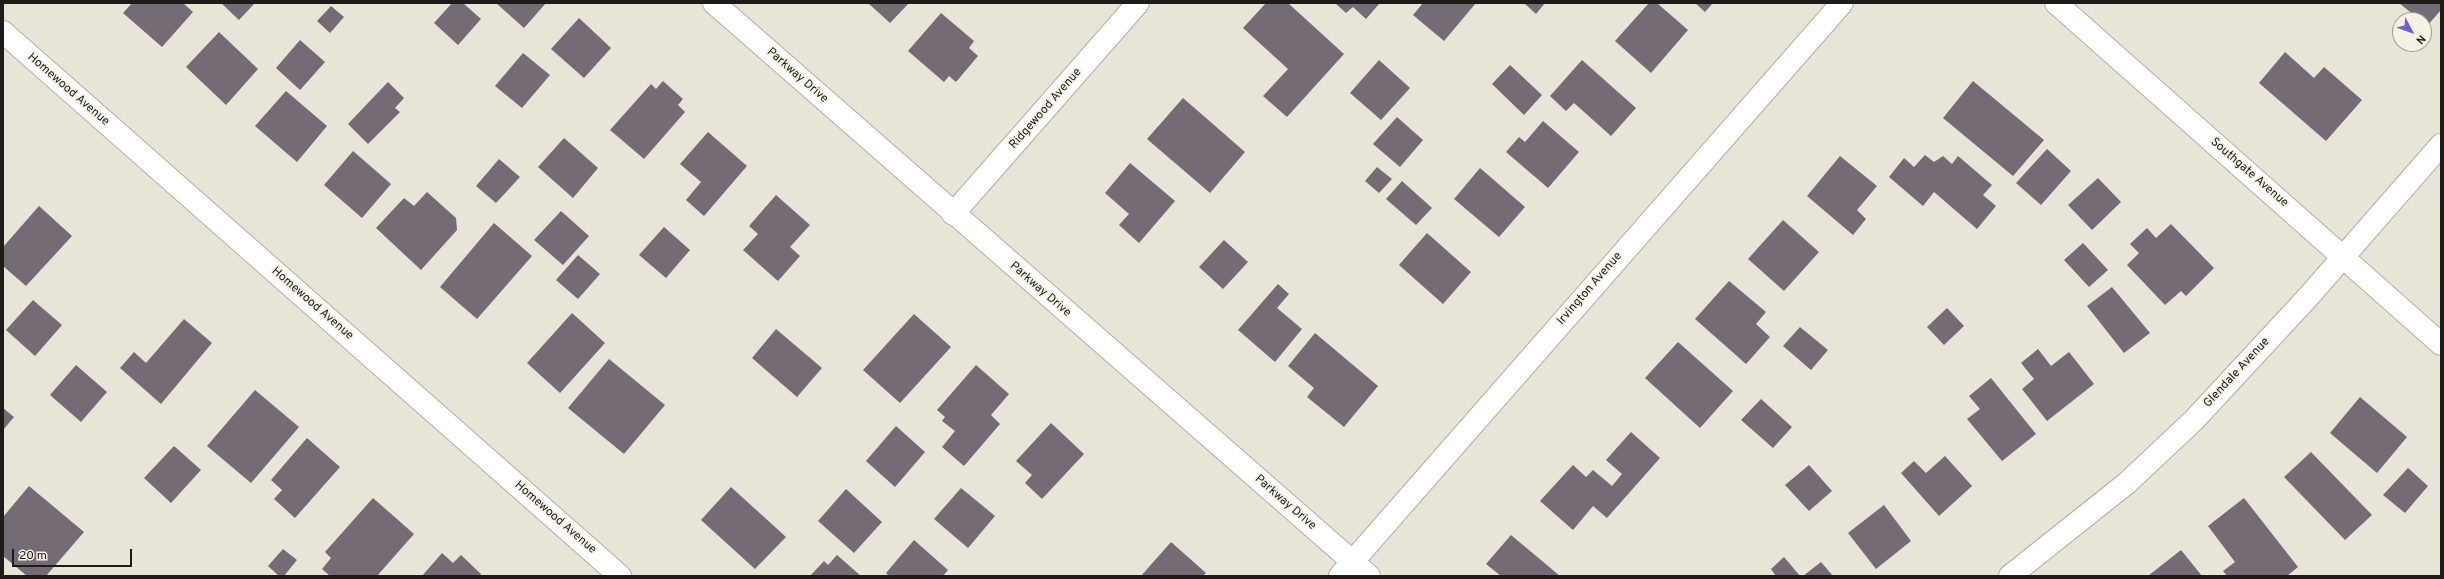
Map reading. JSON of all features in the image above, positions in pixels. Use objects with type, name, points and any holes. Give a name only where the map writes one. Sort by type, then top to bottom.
[{"type":"street","name":"Parkway Drive","points":[[714,3],[953,214],[1346,569],[1369,576]]},
{"type":"street","name":"Ridgewood Avenue","points":[[953,214],[1138,3]]},
{"type":"street","name":"Irvington Avenue","points":[[1346,569],[1842,3]]},
{"type":"street","name":"Southgate Avenue","points":[[2056,3],[2441,344]]},
{"type":"street","name":"Homewood Avenue","points":[[3,32],[620,576]]},
{"type":"street","name":"Glendale Avenue","points":[[2010,576],[2127,483],[2194,420],[2343,258],[2441,145]]},
{"type":"building","points":[[132,3],[183,3],[193,12],[162,47],[123,13]]},
{"type":"building","points":[[221,3],[255,3],[239,20]]},
{"type":"building","points":[[452,3],[463,3],[481,19],[458,45],[434,23]]},
{"type":"building","points":[[496,3],[546,3],[524,28]]},
{"type":"building","points":[[868,3],[909,3],[890,23]]},
{"type":"building","points":[[1266,3],[1288,3],[1344,54],[1287,117],[1263,96],[1288,69],[1243,28]]},
{"type":"building","points":[[1335,3],[1380,3],[1366,19],[1353,7],[1346,13]]},
{"type":"building","points":[[1423,3],[1476,3],[1444,41],[1413,15]]},
{"type":"building","points":[[1524,3],[1545,3],[1536,14]]},
{"type":"building","points":[[1649,3],[1657,3],[1688,30],[1651,73],[1615,41]]},
{"type":"building","points":[[1695,3],[1713,3],[1705,12]]},
{"type":"building","points":[[2399,3],[2441,3],[2441,10],[2432,20],[2432,12],[2410,12]]},
{"type":"building","points":[[331,6],[344,17],[330,33],[317,21]]},
{"type":"building","points":[[941,13],[974,41],[969,48],[978,56],[956,82],[949,76],[944,82],[908,51]]},
{"type":"building","points":[[579,18],[611,48],[584,78],[551,49]]},
{"type":"building","points":[[219,32],[258,69],[226,105],[186,67]]},
{"type":"building","points":[[300,40],[325,62],[300,90],[276,68]]},
{"type":"building","points":[[2285,52],[2314,78],[2324,67],[2362,100],[2326,141],[2259,83]]},
{"type":"building","points":[[523,53],[550,75],[522,108],[495,86]]},
{"type":"building","points":[[1379,60],[1410,88],[1381,120],[1350,93]]},
{"type":"building","points":[[1582,60],[1636,108],[1611,136],[1574,103],[1566,111],[1550,96]]},
{"type":"building","points":[[1510,65],[1542,95],[1524,115],[1492,84]]},
{"type":"building","points":[[663,81],[683,99],[678,105],[685,112],[644,159],[610,130],[651,84],[656,89]]},
{"type":"building","points":[[1973,81],[2044,140],[2013,176],[1943,118]]},
{"type":"building","points":[[388,82],[404,98],[395,108],[400,112],[368,144],[348,124]]},
{"type":"building","points":[[286,91],[327,126],[297,162],[255,126]]},
{"type":"building","points":[[1183,98],[1245,152],[1210,193],[1147,139]]},
{"type":"building","points":[[1397,117],[1423,140],[1400,167],[1373,144]]},
{"type":"building","points":[[1543,121],[1579,152],[1548,188],[1506,152],[1519,137],[1525,142]]},
{"type":"building","points":[[708,132],[747,166],[704,216],[686,200],[701,182],[680,164]]},
{"type":"building","points":[[564,138],[598,168],[573,198],[538,167]]},
{"type":"building","points":[[2047,149],[2071,171],[2041,205],[2016,183]]},
{"type":"building","points":[[353,151],[391,184],[362,218],[324,185]]},
{"type":"building","points":[[1925,155],[1934,162],[1943,156],[1952,164],[1958,156],[1992,185],[1983,195],[1996,206],[1977,229],[1934,192],[1923,206],[1889,177],[1904,158],[1914,167]]},
{"type":"building","points":[[1840,156],[1877,186],[1857,210],[1866,219],[1853,235],[1807,196]]},
{"type":"building","points":[[499,159],[520,177],[496,203],[476,186]]},
{"type":"building","points":[[1130,163],[1175,201],[1139,243],[1119,225],[1129,214],[1105,193]]},
{"type":"building","points":[[1377,167],[1392,179],[1379,193],[1365,181]]},
{"type":"building","points":[[1480,168],[1525,207],[1499,237],[1454,199]]},
{"type":"building","points":[[2098,178],[2121,202],[2092,230],[2068,205]]},
{"type":"building","points":[[1402,181],[1432,208],[1416,225],[1386,199]]},
{"type":"building","points":[[427,192],[456,218],[457,230],[421,270],[376,228],[404,198],[414,206]]},
{"type":"building","points":[[776,195],[810,225],[790,247],[800,256],[778,281],[743,250],[758,234],[749,226]]},
{"type":"building","points":[[39,206],[72,236],[26,286],[3,266],[3,247]]},
{"type":"building","points":[[561,211],[589,236],[563,265],[534,240]]},
{"type":"building","points":[[1783,220],[1819,252],[1784,291],[1748,259]]},
{"type":"building","points":[[494,223],[532,256],[477,319],[440,287]]},
{"type":"building","points":[[2171,224],[2214,268],[2186,296],[2181,291],[2165,305],[2127,265],[2139,253],[2130,244],[2147,228],[2156,238]]},
{"type":"building","points":[[664,227],[690,250],[666,278],[639,255]]},
{"type":"building","points":[[1427,233],[1471,272],[1443,304],[1399,265]]},
{"type":"building","points":[[1224,240],[1248,262],[1223,289],[1199,267]]},
{"type":"building","points":[[2083,243],[2108,270],[2089,287],[2064,260]]},
{"type":"building","points":[[578,255],[600,274],[578,299],[556,280]]},
{"type":"building","points":[[1729,281],[1766,312],[1756,324],[1770,337],[1746,364],[1695,319]]},
{"type":"building","points":[[1278,284],[1289,294],[1277,308],[1302,329],[1275,362],[1238,330]]},
{"type":"building","points":[[2112,287],[2150,333],[2124,353],[2087,306]]},
{"type":"building","points":[[33,300],[62,325],[35,356],[6,330]]},
{"type":"building","points":[[1947,308],[1964,326],[1944,345],[1927,327]]},
{"type":"building","points":[[572,313],[605,343],[560,393],[527,363]]},
{"type":"building","points":[[914,314],[951,347],[900,403],[863,370]]},
{"type":"building","points":[[184,319],[212,343],[161,404],[120,368],[134,352],[146,363]]},
{"type":"building","points":[[1800,327],[1828,350],[1811,370],[1783,346]]},
{"type":"building","points":[[776,329],[822,368],[797,397],[752,358]]},
{"type":"building","points":[[1315,333],[1378,386],[1344,427],[1307,397],[1314,388],[1288,366]]},
{"type":"building","points":[[1678,342],[1733,391],[1700,428],[1645,378]]},
{"type":"building","points":[[2038,349],[2051,366],[2069,352],[2094,384],[2047,421],[2022,389],[2034,379],[2021,363]]},
{"type":"building","points":[[609,359],[665,405],[624,454],[568,408]]},
{"type":"building","points":[[76,365],[107,392],[81,422],[50,395]]},
{"type":"building","points":[[976,365],[1009,394],[991,415],[1000,424],[964,466],[942,447],[955,431],[942,421],[945,417],[937,410]]},
{"type":"building","points":[[1991,378],[2036,434],[2002,461],[1967,419],[1980,409],[1969,396]]},
{"type":"building","points":[[255,390],[299,427],[251,483],[207,446]]},
{"type":"building","points":[[2360,397],[2407,437],[2377,473],[2330,433]]},
{"type":"building","points":[[1761,399],[1792,427],[1773,448],[1741,420]]},
{"type":"building","points":[[3,408],[14,417],[3,430]]},
{"type":"building","points":[[1051,423],[1084,454],[1042,499],[1025,483],[1032,475],[1016,461]]},
{"type":"building","points":[[896,426],[925,452],[895,487],[866,461]]},
{"type":"building","points":[[1631,432],[1660,458],[1607,518],[1593,506],[1573,530],[1540,501],[1573,465],[1586,477],[1593,470],[1612,486],[1622,474],[1606,460]]},
{"type":"building","points":[[307,438],[340,467],[295,518],[274,499],[282,490],[271,480]]},
{"type":"building","points":[[174,446],[201,470],[171,503],[144,478]]},
{"type":"building","points":[[2311,452],[2372,515],[2345,540],[2284,477]]},
{"type":"building","points":[[1945,456],[1972,486],[1939,516],[1901,473],[1914,461],[1926,473]]},
{"type":"building","points":[[1809,465],[1832,491],[1809,511],[1785,485]]},
{"type":"building","points":[[2408,468],[2428,486],[2405,513],[2383,495]]},
{"type":"building","points":[[29,486],[84,532],[46,576],[27,576],[3,556],[3,517]]},
{"type":"building","points":[[731,487],[786,537],[755,569],[701,520]]},
{"type":"building","points":[[961,488],[995,516],[968,548],[934,519]]},
{"type":"building","points":[[846,489],[882,522],[854,553],[818,521]]},
{"type":"building","points":[[373,498],[414,534],[377,576],[330,576],[322,569],[331,558],[325,552]]},
{"type":"building","points":[[2244,498],[2298,567],[2287,576],[2227,576],[2223,571],[2235,562],[2208,526]]},
{"type":"building","points":[[1884,505],[1911,541],[1876,569],[1848,533]]},
{"type":"building","points":[[1511,535],[1560,576],[1501,576],[1486,564]]},
{"type":"building","points":[[914,540],[948,570],[943,576],[889,576],[886,573]]},
{"type":"building","points":[[1171,542],[1206,573],[1203,576],[1141,576]]},
{"type":"building","points":[[283,549],[297,560],[284,576],[279,576],[268,566]]},
{"type":"building","points":[[2181,550],[2202,576],[2148,576]]},
{"type":"building","points":[[442,553],[453,563],[461,555],[481,574],[480,576],[422,576]]},
{"type":"building","points":[[837,555],[861,576],[810,576],[824,561],[828,565]]},
{"type":"building","points":[[1784,557],[1800,576],[1776,576],[1771,569]]},
{"type":"building","points":[[1821,562],[1833,576],[1803,576]]}]
